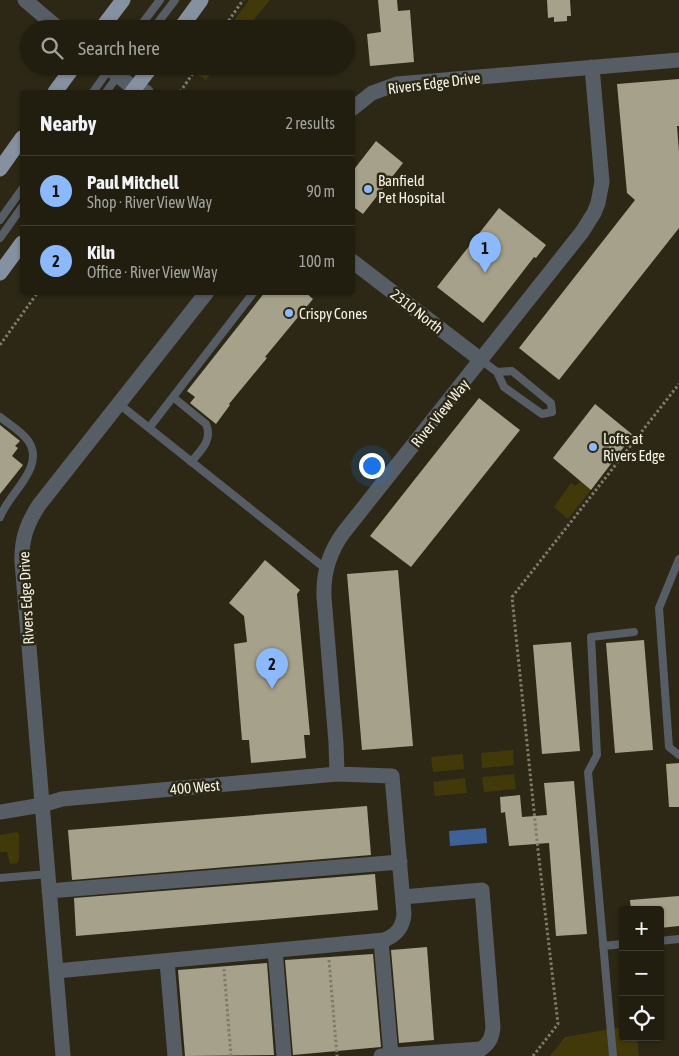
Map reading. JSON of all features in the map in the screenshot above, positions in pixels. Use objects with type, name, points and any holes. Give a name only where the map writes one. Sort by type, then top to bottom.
[{"type":"main road","points":[[108,20],[123,0]]},
{"type":"main road","points":[[187,20],[201,0]]},
{"type":"main road","points":[[56,90],[67,75]]},
{"type":"main road","points":[[138,90],[147,75]]},
{"type":"main road","points":[[0,169],[20,141]]},
{"type":"main road","points":[[0,273],[20,246]]},
{"type":"street","points":[[25,0],[48,20]]},
{"type":"street","name":"Rivers Edge Drive","points":[[355,107],[372,93],[389,86],[679,60]]},
{"type":"street","name":"River View Way","points":[[337,774],[324,597],[326,569],[332,551],[344,532],[582,232],[594,213],[602,182],[592,68]]},
{"type":"street","points":[[120,75],[135,90]]},
{"type":"street","name":"2310 North","points":[[355,263],[481,360]]},
{"type":"street","name":"Rivers Edge Drive","points":[[63,1056],[22,562],[23,540],[39,505],[205,295]]},
{"type":"street","name":"400 West","points":[[0,812],[42,805],[62,799],[337,774],[392,776],[400,862]]},
{"type":"street","points":[[49,891],[400,862],[404,914],[401,927],[391,938],[381,941],[56,971]]},
{"type":"street","points":[[381,941],[386,1056],[481,1049],[490,1041],[493,1027],[482,890],[403,897]]},
{"type":"street","points":[[275,950],[284,1056]]},
{"type":"street","points":[[167,961],[175,1056]]},
{"type":"lane","points":[[145,20],[160,0]]},
{"type":"lane","points":[[160,20],[175,0]]},
{"type":"lane","points":[[95,90],[109,75]]},
{"type":"lane","points":[[107,90],[112,75]]},
{"type":"lane","points":[[0,220],[20,192]]},
{"type":"lane","points":[[0,238],[20,210]]},
{"type":"lane","points":[[149,428],[252,295]]},
{"type":"lane","points":[[481,360],[497,372],[504,386],[542,414],[552,412],[551,402],[512,371],[497,372]]},
{"type":"lane","points":[[173,397],[206,424],[208,429],[209,434],[206,444],[192,462]]},
{"type":"lane","points":[[119,404],[326,569]]},
{"type":"lane","points":[[0,417],[29,442],[33,460],[30,473],[10,498],[0,517]]},
{"type":"lane","points":[[679,560],[659,608],[668,747],[679,755]]},
{"type":"lane","points":[[613,1056],[588,772],[597,756],[591,637],[634,632]]},
{"type":"lane","points":[[0,878],[48,874]]},
{"type":"lane","points":[[664,941],[679,939]]},
{"type":"lane","points":[[603,946],[619,944]]},
{"type":"path","points":[[229,20],[243,0]]},
{"type":"path","points":[[181,90],[192,75]]},
{"type":"path","points":[[0,345],[36,295]]},
{"type":"path","points":[[533,1056],[558,1024],[512,597],[679,384]]},
{"type":"path","points":[[329,954],[337,1056]]},
{"type":"path","points":[[224,966],[230,1056]]},
{"type":"shaded area","points":[[249,0],[270,0],[253,20],[235,20]]},
{"type":"shaded area","points":[[198,75],[210,75],[206,80]]},
{"type":"shaded area","points":[[580,481],[591,490],[568,519],[554,507],[571,483],[576,486]]},
{"type":"shaded area","points":[[513,750],[514,765],[482,768],[481,753]]},
{"type":"shaded area","points":[[463,754],[464,769],[433,772],[431,757]]},
{"type":"shaded area","points":[[514,774],[516,789],[484,792],[482,777]]},
{"type":"shaded area","points":[[465,778],[467,793],[435,796],[433,782]]},
{"type":"shaded area","points":[[17,832],[19,834],[18,863],[10,864],[7,852],[0,852],[0,835]]},
{"type":"shaded area","points":[[619,1028],[619,1041],[637,1041],[639,1056],[550,1056],[565,1037]]},
{"type":"water","points":[[486,828],[487,843],[450,846],[449,831]]},
{"type":"building","points":[[378,0],[397,0],[398,11],[410,10],[414,62],[370,66],[367,34],[381,32]]},
{"type":"building","points":[[547,0],[570,0],[571,16],[567,16],[567,21],[554,22],[554,17],[548,18]]},
{"type":"building","points":[[679,79],[679,126],[677,126],[679,228],[559,380],[519,348],[635,200],[627,193],[617,84]]},
{"type":"building","name":"Banfield Pet Hospital","points":[[376,141],[403,163],[363,214],[355,208],[355,168]]},
{"type":"building","points":[[499,208],[546,245],[536,258],[534,257],[483,323],[437,287]]},
{"type":"building","points":[[263,295],[308,295],[313,299],[265,357],[267,358],[229,404],[216,424],[190,403],[195,397],[187,391]]},
{"type":"building","points":[[479,398],[520,430],[411,567],[370,536]]},
{"type":"building","name":"Lofts at Rivers Edge","points":[[595,404],[633,435],[591,490],[553,458]]},
{"type":"building","points":[[0,425],[20,441],[15,446],[18,448],[12,456],[23,465],[0,494]]},
{"type":"building","points":[[265,560],[300,590],[297,594],[310,735],[304,735],[306,758],[251,763],[249,740],[242,740],[234,644],[247,642],[244,616],[229,603]]},
{"type":"building","points":[[398,570],[413,746],[362,750],[347,574]]},
{"type":"building","points":[[644,640],[653,750],[615,753],[606,643]]},
{"type":"building","points":[[571,642],[580,751],[542,754],[533,645]]},
{"type":"building","points":[[679,763],[679,807],[669,807],[666,764]]},
{"type":"building","points":[[574,781],[587,934],[556,936],[549,843],[509,846],[505,812],[501,813],[500,797],[520,795],[522,817],[547,815],[544,783]]},
{"type":"building","points":[[367,806],[371,855],[72,880],[68,830]]},
{"type":"building","points":[[375,874],[378,910],[76,936],[74,898]]},
{"type":"building","points":[[679,896],[679,926],[664,928],[664,906],[631,906],[630,900]]},
{"type":"building","points":[[427,947],[434,1040],[399,1043],[391,950]]},
{"type":"building","points":[[373,954],[381,1047],[293,1055],[285,960]]},
{"type":"building","points":[[267,963],[274,1055],[185,1056],[178,970]]},
{"type":"place","name":"Banfield Pet Hospital","points":[[368,189]]},
{"type":"place","name":"Paul Mitchell","points":[[485,273]]},
{"type":"place","name":"Crispy Cones","points":[[289,313]]},
{"type":"place","name":"Lofts at Rivers Edge","points":[[593,447]]},
{"type":"place","name":"Kiln","points":[[272,689]]}]
